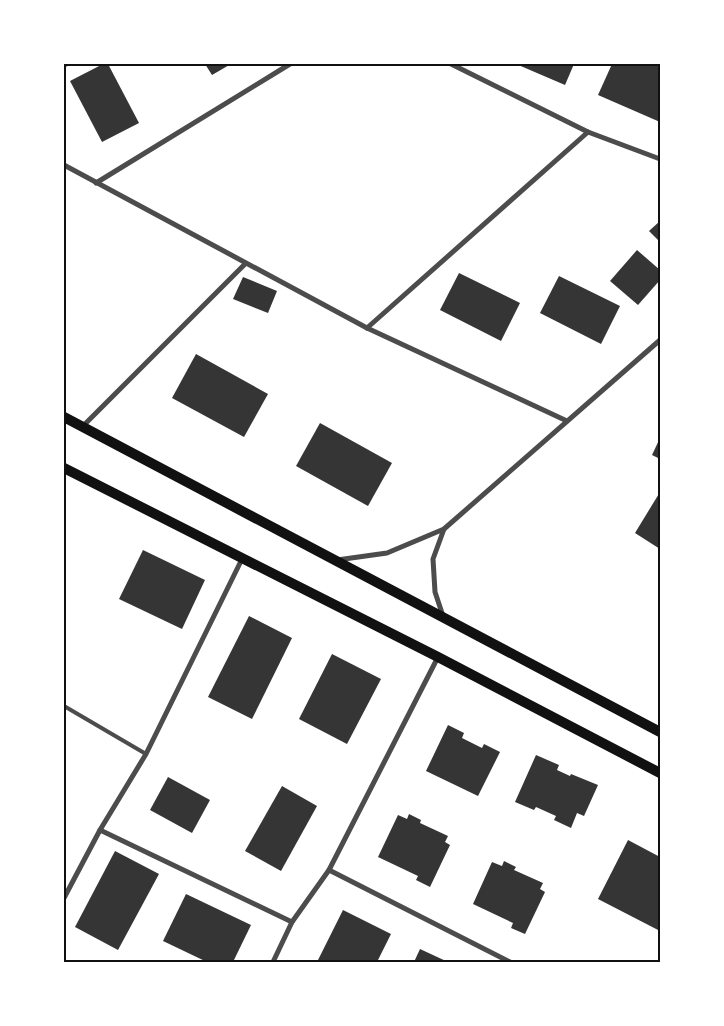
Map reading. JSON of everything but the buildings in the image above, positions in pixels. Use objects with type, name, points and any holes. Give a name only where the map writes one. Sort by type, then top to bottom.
[{"type":"main road","points":[[64,417],[660,732]]},
{"type":"main road","points":[[64,468],[438,657],[660,773]]},
{"type":"street","points":[[96,183],[290,64]]},
{"type":"street","points":[[451,64],[588,132],[660,159]]},
{"type":"street","points":[[367,328],[588,132]]},
{"type":"street","points":[[64,165],[367,328],[567,421]]},
{"type":"street","points":[[82,427],[245,264]]},
{"type":"street","points":[[334,560],[387,553],[444,530],[660,340]]},
{"type":"street","points":[[444,530],[434,559],[436,592],[444,618]]},
{"type":"street","points":[[64,898],[100,830],[146,754],[242,559]]},
{"type":"street","points":[[273,962],[292,922],[330,870],[438,657]]},
{"type":"street","points":[[100,830],[292,922]]},
{"type":"street","points":[[330,870],[510,962]]},
{"type":"lane","points":[[64,706],[146,754]]}]
